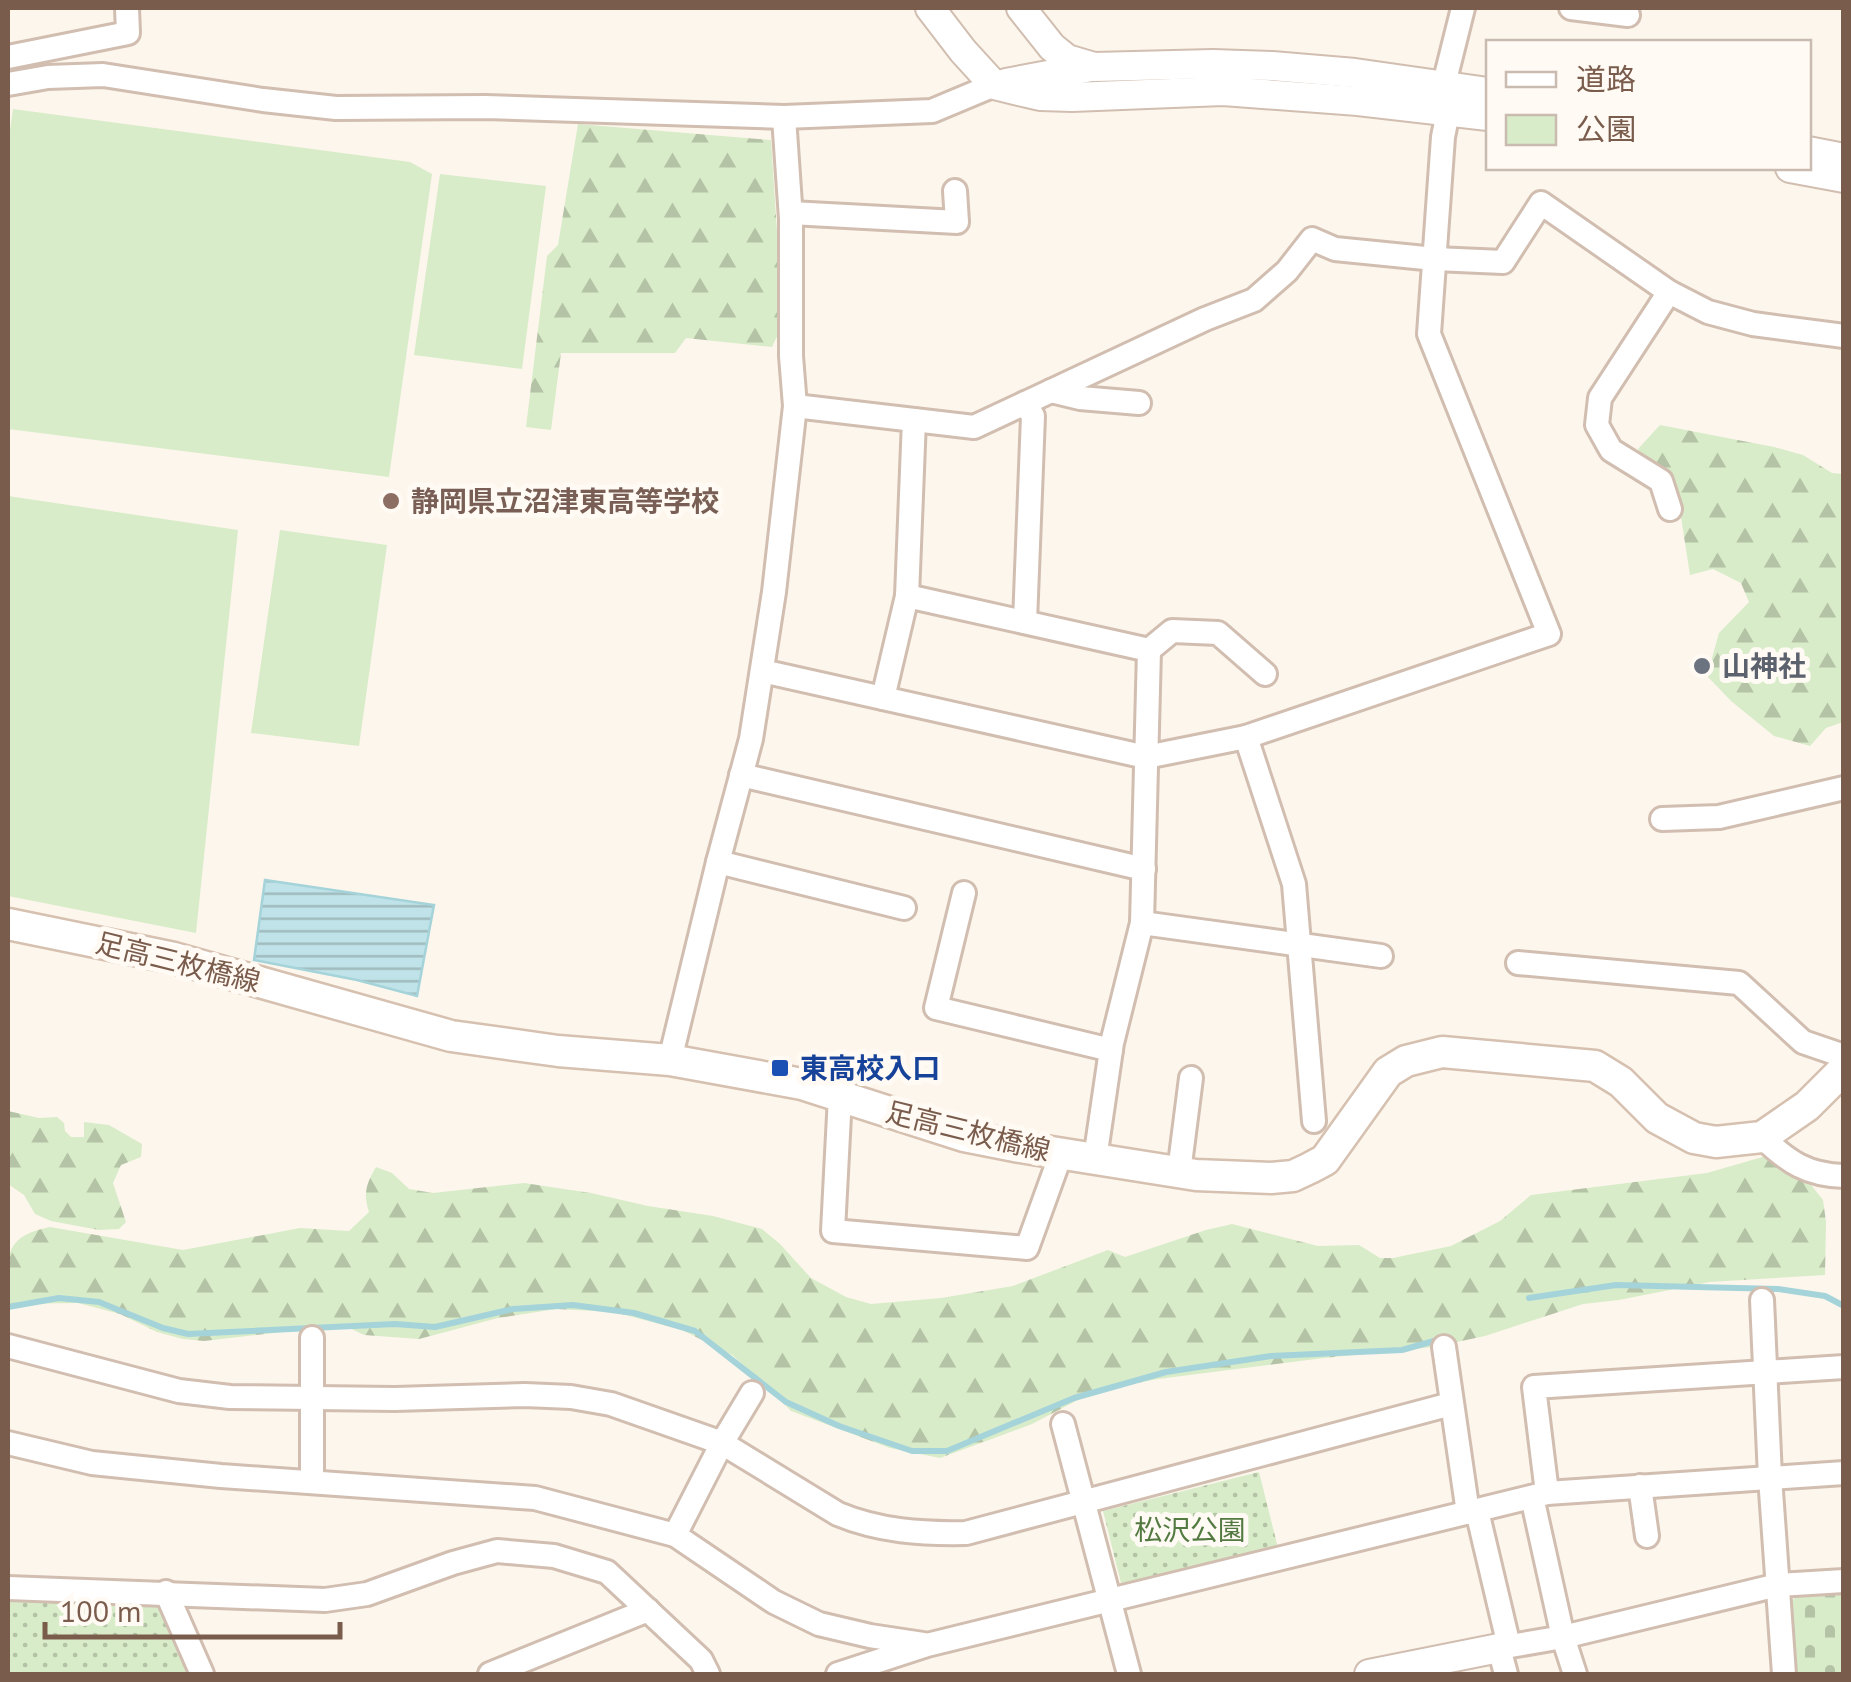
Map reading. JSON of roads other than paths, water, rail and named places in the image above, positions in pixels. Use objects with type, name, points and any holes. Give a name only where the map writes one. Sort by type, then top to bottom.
[{"type":"main road","name":"足高三枚橋線","points":[[8,924],[174,958],[451,1036],[558,1051],[670,1060],[802,1084],[964,1136],[1178,1172],[1271,1178],[1292,1176],[1310,1168],[1325,1160],[1388,1072],[1406,1061],[1442,1052],[1594,1066],[1621,1082],[1657,1118],[1694,1138],[1716,1142],[1762,1137]]},
{"type":"main road","points":[[1762,1137],[1806,1106],[1844,1069]]},
{"type":"street","points":[[8,57],[128,34],[128,8]]},
{"type":"street","points":[[930,8],[994,84],[1040,96],[1223,91],[1358,101],[1486,92]]},
{"type":"street","points":[[1022,8],[1066,59],[1094,67]]},
{"type":"street","points":[[762,671],[1146,758],[1246,737],[1549,634],[1430,334],[1446,98],[1463,8]]},
{"type":"street","points":[[1571,8],[1628,15]]},
{"type":"street","points":[[8,84],[48,77],[103,76],[336,108],[485,107],[784,117],[932,111],[994,84],[1094,67],[1213,64],[1272,66],[1446,98],[1486,115]]},
{"type":"street","points":[[670,1060],[751,739],[774,592],[795,406],[791,213],[784,117]]},
{"type":"street","points":[[1811,152],[1844,158]]},
{"type":"street","points":[[1801,170],[1844,178]]},
{"type":"street","points":[[791,213],[957,222],[955,191]]},
{"type":"street","points":[[795,406],[974,427],[1204,319],[1254,300],[1286,272],[1312,239],[1335,249],[1503,262],[1541,203],[1669,292],[1708,312],[1753,324],[1844,336]]},
{"type":"street","points":[[1669,292],[1600,398],[1598,425],[1611,450],[1661,482],[1670,510]]},
{"type":"street","points":[[1052,391],[1080,398],[1139,403]]},
{"type":"street","points":[[1025,403],[1033,416],[1025,622]]},
{"type":"street","points":[[882,698],[907,596],[914,420]]},
{"type":"street","points":[[907,596],[1150,650]]},
{"type":"street","points":[[1096,1159],[1111,1050],[1142,923],[1150,650],[1172,631],[1218,632],[1265,674]]},
{"type":"street","points":[[1246,737],[1294,884],[1314,1120]]},
{"type":"street","points":[[741,775],[1144,869]]},
{"type":"street","points":[[1662,819],[1720,817],[1844,788]]},
{"type":"street","points":[[718,862],[904,908]]},
{"type":"street","points":[[964,894],[936,1008],[1111,1050]]},
{"type":"street","points":[[1142,923],[1381,956]]},
{"type":"street","points":[[1518,962],[1739,983],[1803,1042],[1844,1056]]},
{"type":"street","points":[[1178,1172],[1191,1078]]},
{"type":"street","points":[[840,1096],[833,1231],[1027,1248],[1061,1154]]},
{"type":"street","points":[[1762,1137],[1784,1159],[1810,1171],[1844,1176]]},
{"type":"street","points":[[1762,1300],[1784,1674]]},
{"type":"street","points":[[312,1338],[312,1482]]},
{"type":"street","points":[[8,1346],[178,1392],[312,1398],[482,1394],[570,1397],[611,1404],[722,1443],[838,1514],[890,1529],[927,1534],[966,1533],[1451,1404]]},
{"type":"street","points":[[1444,1347],[1451,1404],[1504,1656]]},
{"type":"street","points":[[1575,1674],[1563,1637],[1540,1495],[1534,1387],[1844,1368]]},
{"type":"street","points":[[675,1535],[752,1393]]},
{"type":"street","points":[[1063,1424],[1129,1674]]},
{"type":"street","points":[[8,1443],[92,1463],[535,1498],[675,1535],[774,1602],[819,1624],[927,1645]]},
{"type":"street","points":[[838,1674],[927,1645],[1540,1495],[1844,1473]]},
{"type":"street","points":[[1640,1486],[1646,1536]]},
{"type":"street","points":[[8,1588],[326,1600],[368,1594],[454,1562],[497,1552],[554,1556],[607,1572],[701,1660],[708,1674]]},
{"type":"street","points":[[1368,1674],[1504,1656],[1563,1637],[1778,1585],[1844,1581]]},
{"type":"street","points":[[166,1592],[202,1674]]},
{"type":"street","points":[[490,1674],[648,1610]]},
{"type":"water","points":[[265,880],[434,905],[417,996],[254,960]]},
{"type":"waterway","points":[[1529,1298],[1616,1285],[1778,1289],[1825,1296],[1844,1306]]},
{"type":"waterway","points":[[8,1307],[59,1298],[99,1302],[188,1334],[395,1324],[435,1327],[513,1309],[573,1305],[634,1313],[695,1331],[786,1402],[839,1426],[912,1451],[947,1451],[1074,1398],[1166,1372],[1271,1356],[1402,1350],[1441,1339]]},
{"type":"place","name":"静岡県立沼津東高等学校","points":[[391,501]]},
{"type":"place","name":"山神社","points":[[1702,666]]},
{"type":"place","name":"東高校入口","points":[[780,1068]]},
{"type":"park label","name":"松沢公園","points":[[1190,1530]]}]
